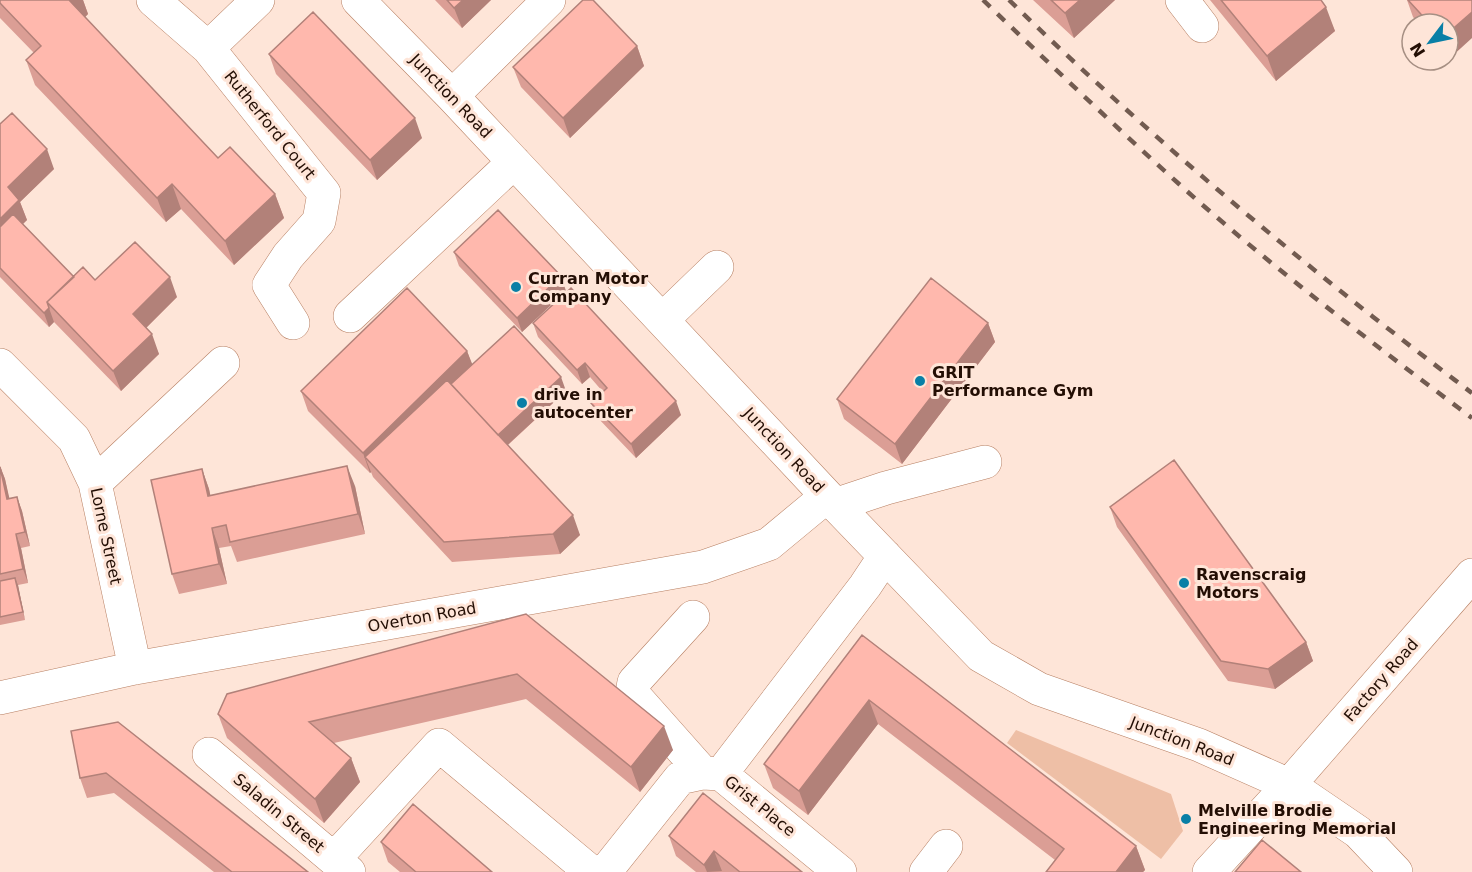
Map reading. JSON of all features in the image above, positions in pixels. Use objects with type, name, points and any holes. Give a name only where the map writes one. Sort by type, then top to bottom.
[{"type":"street","name":"Rutherford Court","points":[[153,0],[208,48],[324,193],[319,220],[288,255],[269,285],[293,323]]},
{"type":"street","points":[[208,48],[258,0]]},
{"type":"street","name":"Junction Road","points":[[358,0],[452,96],[831,501],[981,656],[1039,689],[1191,742],[1289,785],[1358,832],[1396,872]]},
{"type":"street","points":[[452,96],[549,0]]},
{"type":"street","points":[[1182,0],[1202,26]]},
{"type":"street","points":[[350,316],[514,162]]},
{"type":"street","points":[[662,320],[717,267]]},
{"type":"street","points":[[96,483],[223,363]]},
{"type":"street","name":"Lorne Street","points":[[0,365],[74,439],[96,483],[135,668]]},
{"type":"street","points":[[831,501],[985,462]]},
{"type":"street","name":"Overton Road","points":[[0,698],[135,668],[702,567],[769,544],[831,501]]},
{"type":"street","points":[[693,617],[634,682],[632,693],[712,774],[857,595],[885,556]]},
{"type":"street","name":"Factory Road","points":[[1209,872],[1289,785],[1472,575]]},
{"type":"street","points":[[341,866],[440,745],[591,872]]},
{"type":"street","name":"Saladin Street","points":[[209,754],[341,866]]},
{"type":"street","name":"Grist Place","points":[[605,872],[680,778],[712,774],[840,872]]},
{"type":"street","points":[[926,872],[946,846]]},
{"type":"shaded area","points":[[1016,730],[1171,794],[1183,831],[1161,859],[1007,743]]},
{"type":"building","points":[[0,0],[69,0],[218,158],[230,147],[275,194],[225,241],[172,184],[157,198],[26,60],[41,46],[0,3]]},
{"type":"building","points":[[447,0],[463,0],[454,8]]},
{"type":"building","points":[[583,0],[593,0],[637,46],[563,118],[513,67]]},
{"type":"building","points":[[1051,0],[1080,0],[1065,13]]},
{"type":"building","points":[[1221,0],[1321,0],[1326,7],[1267,56]]},
{"type":"building","points":[[1408,0],[1472,0],[1472,12],[1460,22],[1460,12],[1419,12]]},
{"type":"building","points":[[313,12],[415,118],[370,160],[269,54]]},
{"type":"building","points":[[12,113],[47,149],[8,187],[19,200],[0,219],[0,124]]},
{"type":"building","points":[[498,210],[561,276],[517,318],[454,252]]},
{"type":"building","points":[[13,214],[74,277],[47,302],[49,308],[44,313],[0,268],[0,227]]},
{"type":"building","points":[[135,242],[170,277],[133,314],[152,334],[113,371],[47,302],[83,267],[95,280]]},
{"type":"building","name":"GRIT Performance Gym","points":[[931,278],[988,323],[895,444],[837,399]]},
{"type":"building","points":[[407,288],[467,351],[363,453],[301,391]]},
{"type":"building","points":[[571,288],[676,401],[631,444],[591,403],[607,388],[585,363],[577,370],[533,323]]},
{"type":"building","points":[[514,326],[561,377],[498,435],[451,384]]},
{"type":"building","points":[[447,380],[573,515],[553,534],[444,542],[365,457]]},
{"type":"building","points":[[1174,460],[1306,642],[1268,669],[1221,661],[1110,507]]},
{"type":"building","points":[[347,466],[358,514],[230,542],[226,525],[212,528],[219,564],[172,574],[151,480],[202,469],[208,496]]},
{"type":"building","points":[[0,467],[7,499],[17,497],[25,532],[16,534],[23,569],[0,574]]},
{"type":"building","points":[[15,578],[23,612],[0,617],[0,581]]},
{"type":"building","points":[[526,614],[664,726],[631,767],[517,674],[309,722],[351,758],[315,799],[218,714],[227,694]]},
{"type":"building","points":[[862,635],[1136,846],[1116,872],[1046,872],[1064,849],[869,700],[799,791],[764,764]]},
{"type":"building","points":[[118,722],[308,872],[232,872],[106,773],[80,778],[71,731]]},
{"type":"building","points":[[703,793],[802,872],[740,872],[714,851],[704,865],[669,836]]},
{"type":"building","points":[[413,804],[492,872],[416,872],[381,842]]},
{"type":"building","points":[[1262,840],[1301,872],[1235,872]]},
{"type":"railway","points":[[983,0],[1144,152],[1231,230],[1333,312],[1472,418]]},
{"type":"railway","points":[[1009,0],[1120,104],[1234,204],[1472,393]]},
{"type":"place","name":"Curran Motor Company","points":[[516,287]]},
{"type":"place","name":"GRIT Performance Gym","points":[[920,381]]},
{"type":"place","name":"drive in autocenter","points":[[522,403]]},
{"type":"place","name":"Ravenscraig Motors","points":[[1184,583]]},
{"type":"place","name":"Melville Brodie Engineering Memorial","points":[[1186,819]]}]
